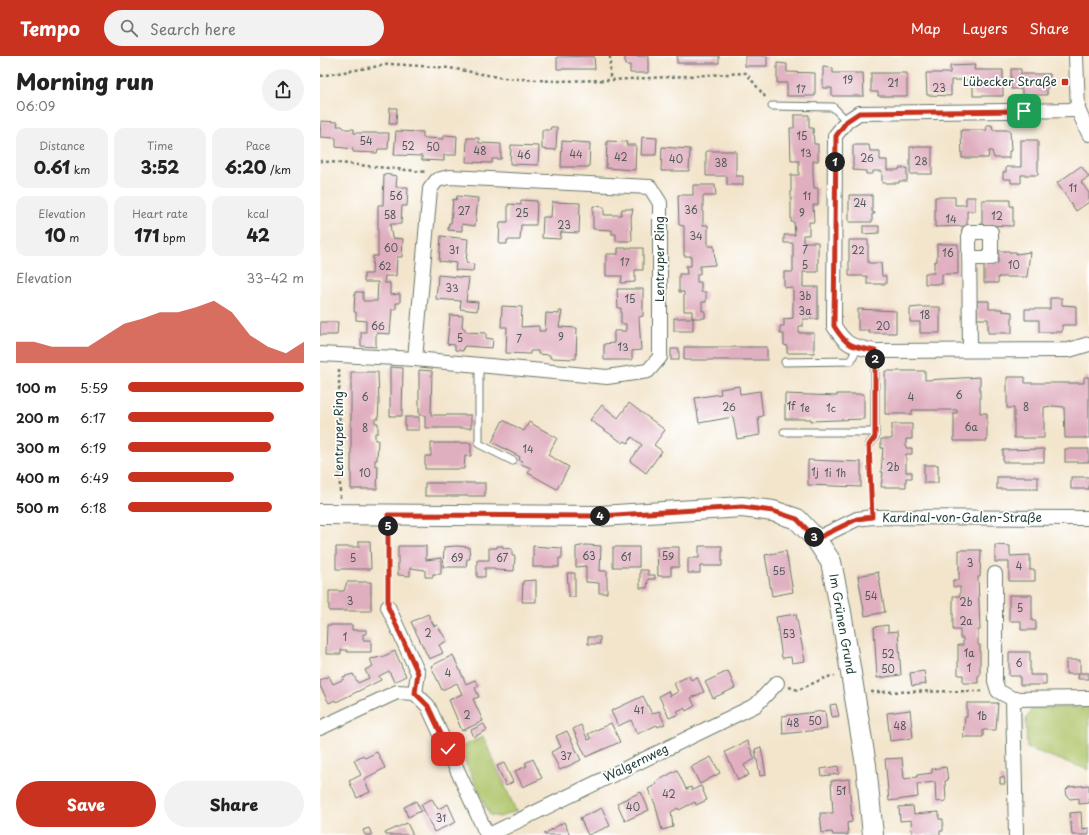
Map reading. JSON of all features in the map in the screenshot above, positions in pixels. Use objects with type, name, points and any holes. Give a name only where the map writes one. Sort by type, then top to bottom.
[{"type":"street","points":[[1076,56],[1078,110],[1089,134]]},
{"type":"street","points":[[1078,110],[859,113],[847,121],[836,136],[834,326],[844,341],[857,347],[875,351],[1070,350],[1089,344]]},
{"type":"street","name":"Lentruper Ring","points":[[320,354],[415,359],[607,377],[648,371],[660,357],[660,203],[650,187],[449,177],[438,180]]},
{"type":"street","points":[[415,359],[430,189],[438,180]]},
{"type":"street","points":[[970,258],[970,350]]},
{"type":"street","name":"Im Grünen Grund","points":[[320,514],[600,516],[742,507],[773,511],[797,519],[816,539],[831,562],[866,765],[873,835]]},
{"type":"street","name":"Kardinal-von-Galen-Straße","points":[[816,539],[857,519],[872,517],[1089,518]]},
{"type":"street","points":[[995,574],[995,681],[998,690],[1013,698],[1089,698]]},
{"type":"street","points":[[388,607],[418,673],[415,693]]},
{"type":"street","name":"Walgernweg","points":[[488,835],[756,705],[777,683]]},
{"type":"street","points":[[320,728],[396,692],[415,693],[428,706],[488,835]]},
{"type":"street","points":[[1013,698],[1016,835]]},
{"type":"lane","points":[[772,106],[833,107],[847,121]]},
{"type":"lane","points":[[785,362],[851,361],[857,347]]},
{"type":"lane","points":[[869,445],[875,437],[875,351]]},
{"type":"lane","points":[[479,366],[479,444],[513,461]]},
{"type":"lane","points":[[784,432],[875,432]]},
{"type":"path","points":[[610,56],[610,80]]},
{"type":"path","points":[[320,76],[391,64],[450,68],[503,78],[555,81],[610,80],[746,73],[772,106]]},
{"type":"path","points":[[320,161],[427,172],[438,180]]},
{"type":"path","name":"Lentruper Ring","points":[[339,354],[340,514]]},
{"type":"path","points":[[869,445],[872,517]]},
{"type":"path","points":[[388,515],[388,607]]},
{"type":"path","points":[[777,683],[798,690],[827,677],[851,674]]},
{"type":"path","points":[[866,692],[998,690]]},
{"type":"green space","points":[[1089,707],[1089,770],[1027,748],[1026,719],[1031,710],[1041,708]]},
{"type":"green space","points":[[483,737],[516,811],[500,817],[490,815],[459,748]]},
{"type":"building","points":[[594,56],[595,69],[557,69],[557,57]]},
{"type":"building","points":[[625,56],[648,56],[648,73],[630,73],[630,65],[625,65]]},
{"type":"building","points":[[677,56],[719,56],[719,63],[677,63]]},
{"type":"building","points":[[745,56],[767,56],[767,66],[745,66]]},
{"type":"building","points":[[777,63],[787,64],[787,72],[815,73],[815,96],[787,96],[787,83],[777,83]]},
{"type":"building","points":[[975,65],[974,70],[1003,70],[1003,96],[973,96],[973,80],[951,80],[951,96],[927,95],[926,73],[950,73],[950,66]]},
{"type":"building","points":[[823,67],[833,68],[833,73],[863,73],[864,96],[832,96],[832,88],[823,88]]},
{"type":"building","points":[[1011,69],[1021,69],[1021,74],[1050,74],[1050,86],[1047,86],[1047,95],[1022,95],[1022,89],[1011,89]]},
{"type":"building","points":[[871,73],[907,73],[907,96],[878,96],[878,92],[871,92]]},
{"type":"building","points":[[390,108],[397,108],[396,124],[389,124]]},
{"type":"building","points":[[794,115],[809,115],[809,128],[813,128],[814,144],[818,144],[818,161],[813,161],[813,175],[814,188],[818,188],[818,205],[813,205],[814,222],[809,222],[809,235],[803,235],[803,242],[818,242],[818,272],[803,272],[803,287],[818,287],[818,319],[803,319],[803,326],[799,326],[799,333],[814,333],[814,353],[787,353],[787,346],[784,345],[784,334],[780,334],[780,326],[784,326],[784,319],[793,318],[793,288],[784,287],[784,272],[793,272],[793,243],[784,243],[784,235],[795,235],[794,222],[791,222],[791,175],[799,175],[799,161],[791,161],[790,128],[794,128]]},
{"type":"building","points":[[321,121],[338,122],[337,126],[342,126],[345,129],[354,129],[354,133],[389,133],[388,149],[378,149],[377,153],[353,152],[353,149],[336,147],[336,138],[320,137]]},
{"type":"building","points":[[986,125],[992,125],[993,130],[1010,130],[1011,151],[1009,151],[1009,158],[994,158],[992,151],[989,151],[988,158],[962,158],[961,130],[987,130]]},
{"type":"building","points":[[551,127],[557,127],[556,150],[542,149],[542,130],[550,130]]},
{"type":"building","points":[[396,131],[423,132],[423,138],[444,139],[444,135],[457,136],[456,155],[444,155],[444,161],[422,160],[422,156],[394,155]]},
{"type":"building","points":[[642,137],[657,138],[656,155],[641,155]]},
{"type":"building","points":[[467,138],[479,138],[479,143],[501,144],[501,159],[492,159],[492,163],[466,162]]},
{"type":"building","points":[[1021,140],[1038,140],[1038,175],[1021,175],[1021,183],[1011,183],[1011,179],[1003,179],[1003,172],[1006,172],[1006,167],[1021,167]]},
{"type":"building","points":[[562,141],[590,143],[589,167],[561,167]]},
{"type":"building","points":[[607,141],[627,142],[626,145],[636,145],[635,170],[606,168]]},
{"type":"building","points":[[511,145],[539,146],[538,165],[510,164]]},
{"type":"building","points":[[853,145],[869,145],[870,151],[880,151],[880,160],[887,160],[887,170],[907,168],[907,181],[899,181],[899,183],[882,183],[882,171],[873,171],[873,174],[866,174],[866,171],[853,170]]},
{"type":"building","points":[[662,147],[690,149],[689,171],[661,171]]},
{"type":"building","points":[[910,147],[932,147],[932,174],[910,174]]},
{"type":"building","points":[[706,151],[736,151],[736,176],[743,176],[743,185],[727,185],[727,176],[706,176]]},
{"type":"building","points":[[1081,166],[1089,177],[1081,182],[1089,193],[1089,202],[1076,211],[1057,183]]},
{"type":"building","points":[[384,174],[397,176],[396,187],[408,187],[407,206],[402,206],[401,224],[390,224],[392,238],[403,239],[402,257],[397,257],[396,276],[385,276],[384,283],[390,283],[390,295],[400,294],[400,303],[396,303],[396,309],[392,309],[390,334],[376,333],[376,347],[361,346],[361,332],[366,332],[366,321],[356,320],[356,312],[354,312],[355,292],[363,292],[363,301],[377,301],[378,282],[364,282],[364,274],[372,274],[373,256],[378,256],[378,205],[383,205]]},
{"type":"building","points":[[693,185],[715,185],[716,196],[703,196],[703,225],[708,225],[708,246],[714,246],[715,265],[700,266],[700,274],[697,274],[697,282],[701,282],[701,292],[706,292],[706,302],[702,302],[702,311],[705,311],[705,318],[692,318],[692,311],[684,311],[684,292],[679,292],[679,274],[687,274],[686,266],[691,266],[691,256],[684,256],[684,226],[679,225],[678,195],[693,195]]},
{"type":"building","points":[[849,195],[872,195],[872,212],[875,214],[872,214],[872,222],[849,222]]},
{"type":"building","points":[[457,196],[478,198],[475,226],[462,224],[462,231],[448,230],[449,223],[451,223],[453,199],[456,200]]},
{"type":"building","points":[[935,197],[955,197],[955,205],[966,205],[966,197],[975,197],[975,211],[967,211],[967,226],[935,227]]},
{"type":"building","points":[[521,200],[537,201],[536,225],[521,225],[520,240],[507,240],[507,244],[499,244],[500,222],[508,222],[508,204],[521,205]]},
{"type":"building","points":[[982,200],[1010,200],[1010,206],[1013,206],[1013,226],[982,225]]},
{"type":"building","points":[[552,202],[580,203],[579,233],[561,232],[560,239],[542,238],[543,217],[551,217]]},
{"type":"building","points":[[593,206],[604,207],[604,215],[621,215],[622,209],[633,209],[631,217],[632,241],[616,241],[616,234],[612,234],[612,230],[593,229]]},
{"type":"building","points":[[863,226],[879,226],[879,233],[863,234]]},
{"type":"building","points":[[441,236],[468,239],[466,263],[474,264],[473,271],[455,270],[456,263],[439,261]]},
{"type":"building","points":[[849,240],[868,240],[868,263],[881,263],[882,276],[886,276],[886,284],[867,284],[867,276],[849,276]]},
{"type":"building","points":[[937,244],[958,244],[958,274],[942,274],[942,284],[925,284],[925,273],[934,273],[934,262],[937,261]]},
{"type":"building","points":[[618,248],[643,248],[643,270],[635,270],[635,282],[621,283],[622,276],[606,276],[606,254],[618,254]]},
{"type":"building","points":[[998,251],[1016,252],[1016,254],[1030,252],[1027,277],[998,277],[998,283],[984,283],[984,263],[998,263]]},
{"type":"building","points":[[438,275],[469,278],[466,301],[478,302],[477,311],[460,309],[461,301],[436,299]]},
{"type":"building","points":[[617,289],[643,289],[643,316],[639,317],[641,350],[632,351],[632,360],[604,360],[604,344],[614,343],[614,331],[626,331],[626,324],[621,324],[621,308],[618,308]]},
{"type":"building","points":[[1050,298],[1062,298],[1062,305],[1076,306],[1076,325],[1062,325],[1062,332],[1039,332],[1039,320],[1025,320],[1025,309],[1050,309]]},
{"type":"building","points":[[977,301],[989,301],[989,309],[1002,309],[1002,311],[1012,312],[1012,333],[988,333],[988,319],[977,319]]},
{"type":"building","points":[[502,306],[522,307],[521,327],[539,326],[539,331],[545,331],[546,313],[559,314],[559,311],[562,311],[559,327],[577,328],[576,359],[550,358],[550,355],[538,354],[538,351],[530,351],[530,354],[506,353],[507,327],[501,327]]},
{"type":"building","points":[[940,307],[940,333],[920,333],[920,322],[910,322],[910,308]]},
{"type":"building","points":[[858,309],[896,311],[896,333],[869,333],[869,330],[858,330]]},
{"type":"building","points":[[450,315],[463,316],[462,326],[467,332],[486,333],[486,338],[493,339],[492,348],[464,346],[463,351],[455,350],[455,345],[447,344]]},
{"type":"building","points":[[674,318],[693,318],[693,331],[674,331]]},
{"type":"building","points":[[320,322],[338,322],[337,335],[320,335]]},
{"type":"building","points":[[684,347],[767,347],[767,360],[684,360]]},
{"type":"building","points":[[671,349],[679,349],[679,360],[671,360]]},
{"type":"building","points":[[390,367],[403,368],[402,416],[390,416]]},
{"type":"building","points":[[419,370],[432,371],[431,415],[471,415],[471,428],[425,428],[425,415],[419,415]]},
{"type":"building","points":[[885,371],[925,371],[925,380],[980,377],[980,413],[987,413],[987,441],[954,441],[954,413],[957,413],[957,410],[912,410],[912,414],[885,414]]},
{"type":"building","points":[[351,372],[378,372],[378,419],[375,419],[375,423],[378,423],[378,433],[375,433],[375,440],[378,440],[377,460],[375,460],[375,466],[378,466],[377,489],[351,489]]},
{"type":"building","points":[[1007,377],[1025,377],[1025,383],[1084,383],[1084,377],[1089,377],[1089,438],[1065,438],[1064,407],[1054,406],[1044,407],[1044,438],[1014,438],[1014,408],[1007,408]]},
{"type":"building","points":[[739,386],[740,394],[760,391],[763,416],[758,417],[760,435],[737,439],[733,417],[699,423],[695,398],[721,394],[720,389]]},
{"type":"building","points":[[785,394],[837,396],[837,394],[864,394],[864,419],[811,421],[811,419],[785,419]]},
{"type":"building","points":[[629,403],[665,430],[654,445],[662,451],[646,473],[630,461],[642,445],[632,437],[628,443],[625,441],[623,443],[590,420],[602,405],[618,418]]},
{"type":"building","points":[[405,417],[419,417],[419,430],[405,430]]},
{"type":"building","points":[[503,420],[524,431],[529,422],[557,438],[548,455],[569,467],[557,489],[528,473],[531,468],[521,464],[522,461],[519,460],[520,457],[492,442]]},
{"type":"building","points":[[892,424],[912,424],[912,439],[906,439],[906,448],[912,448],[912,454],[906,454],[906,472],[912,472],[912,478],[906,478],[906,487],[881,487],[883,472],[881,472],[883,448],[881,448],[881,439],[892,439]]},
{"type":"building","points":[[431,443],[471,443],[471,456],[465,456],[464,469],[425,469],[425,456],[431,456]]},
{"type":"building","points":[[1044,449],[1044,462],[1003,462],[1003,450]]},
{"type":"building","points":[[1065,449],[1089,449],[1089,462],[1065,462]]},
{"type":"building","points":[[808,460],[861,462],[861,487],[808,485]]},
{"type":"building","points":[[924,465],[938,465],[938,483],[924,483]]},
{"type":"building","points":[[997,477],[1038,477],[1038,489],[997,489]]},
{"type":"building","points":[[1071,477],[1089,477],[1089,489],[1071,489]]},
{"type":"building","points":[[425,483],[485,483],[485,496],[425,496]]},
{"type":"building","points":[[359,541],[370,541],[371,569],[336,569],[336,547],[359,547]]},
{"type":"building","points":[[586,545],[601,546],[600,571],[607,571],[607,593],[599,593],[599,583],[586,582],[586,566],[576,567],[576,547]]},
{"type":"building","points":[[995,545],[1010,546],[1010,556],[1030,555],[1030,570],[1035,570],[1035,581],[1009,581],[1009,562],[995,562]]},
{"type":"building","points":[[398,546],[426,546],[426,560],[441,558],[441,574],[433,574],[433,577],[425,577],[425,570],[410,568],[410,576],[398,575]]},
{"type":"building","points":[[497,546],[512,549],[512,556],[515,556],[514,571],[485,568],[485,577],[477,577],[477,560],[489,560],[489,548],[497,548]]},
{"type":"building","points":[[533,546],[562,548],[562,558],[559,558],[559,567],[533,567]]},
{"type":"building","points":[[699,546],[722,546],[722,566],[700,566],[700,573],[688,573],[688,558],[699,558]]},
{"type":"building","points":[[444,547],[469,547],[470,559],[467,559],[466,567],[443,567]]},
{"type":"building","points":[[613,547],[639,547],[639,567],[613,567]]},
{"type":"building","points":[[657,547],[679,547],[679,567],[671,567],[671,576],[658,576]]},
{"type":"building","points":[[959,550],[981,550],[980,577],[978,577],[980,630],[978,630],[978,645],[980,645],[980,675],[978,676],[978,683],[963,683],[963,675],[958,675],[958,645],[963,645],[963,638],[960,638],[960,630],[953,630],[953,596],[960,596],[960,587],[953,587],[953,580],[959,580]]},
{"type":"building","points":[[786,551],[793,592],[772,596],[765,555]]},
{"type":"building","points":[[640,570],[648,570],[648,575],[655,575],[655,579],[648,579],[647,588],[640,588]]},
{"type":"building","points":[[878,572],[885,612],[865,616],[858,576]]},
{"type":"building","points":[[567,573],[575,573],[575,597],[569,597]]},
{"type":"building","points":[[536,580],[536,602],[522,602],[523,581]]},
{"type":"building","points":[[347,582],[371,582],[371,611],[329,611],[329,591],[344,591]]},
{"type":"building","points":[[1009,595],[1032,595],[1032,621],[1036,621],[1036,630],[1021,630],[1021,621],[1009,621]]},
{"type":"building","points":[[428,614],[434,626],[437,625],[447,641],[439,645],[443,653],[429,659],[411,622]]},
{"type":"building","points":[[796,614],[805,661],[792,663],[791,657],[782,658],[776,617]]},
{"type":"building","points":[[327,625],[352,625],[352,630],[366,630],[366,634],[363,634],[363,640],[371,640],[371,652],[347,652],[347,650],[341,650],[341,654],[326,654]]},
{"type":"building","points":[[888,625],[888,632],[898,631],[901,675],[877,678],[874,627]]},
{"type":"building","points":[[588,637],[600,637],[600,644],[588,644]]},
{"type":"building","points":[[395,651],[406,676],[394,682],[389,671],[379,676],[381,680],[336,702],[335,700],[329,703],[320,686],[320,680],[329,676],[333,684],[344,679],[343,677],[353,674],[358,683],[369,678],[365,670],[373,666],[370,659],[382,657]]},
{"type":"building","points":[[1009,652],[1030,652],[1030,675],[1046,675],[1046,685],[1020,685],[1020,676],[1009,676]]},
{"type":"building","points":[[453,655],[466,684],[475,680],[479,686],[475,688],[479,697],[473,699],[483,721],[462,731],[449,700],[462,694],[457,683],[442,690],[431,666]]},
{"type":"building","points":[[1066,660],[1080,660],[1080,673],[1089,673],[1089,679],[1078,679],[1079,674],[1066,674]]},
{"type":"building","points":[[728,671],[735,688],[713,698],[705,682]]},
{"type":"building","points":[[924,671],[926,684],[912,686],[910,673]]},
{"type":"building","points":[[689,676],[691,680],[697,677],[704,692],[691,698],[695,706],[686,711],[684,708],[677,711],[679,714],[669,718],[659,696],[668,691],[670,696],[678,692],[674,683]]},
{"type":"building","points":[[643,696],[652,714],[659,711],[665,724],[658,727],[657,725],[637,734],[631,720],[618,726],[611,711]]},
{"type":"building","points":[[967,703],[998,703],[996,730],[983,730],[983,737],[963,737],[965,717],[967,717]]},
{"type":"building","points":[[836,704],[839,716],[832,717],[830,705]]},
{"type":"building","points":[[910,710],[913,738],[890,741],[887,713]]},
{"type":"building","points":[[825,711],[827,729],[783,734],[782,716]]},
{"type":"building","points":[[611,723],[620,742],[586,757],[573,729],[581,725],[588,740],[591,739],[588,734]]},
{"type":"building","points":[[484,724],[487,730],[474,737],[471,730]]},
{"type":"building","points":[[567,731],[581,760],[560,770],[551,752],[561,747],[556,736]]},
{"type":"building","points":[[747,741],[755,759],[744,765],[749,775],[738,780],[725,752]]},
{"type":"building","points":[[761,747],[766,775],[760,776],[755,749]]},
{"type":"building","points":[[377,752],[385,768],[364,779],[370,792],[357,798],[349,781],[361,775],[354,760],[363,755],[365,758]]},
{"type":"building","points":[[711,757],[720,773],[700,784],[691,767]]},
{"type":"building","points":[[902,758],[904,779],[932,773],[932,769],[946,767],[948,780],[945,781],[946,801],[936,802],[935,782],[917,784],[918,797],[889,801],[885,759]]},
{"type":"building","points":[[533,759],[542,778],[523,787],[515,771],[527,766],[525,763]]},
{"type":"building","points":[[504,763],[513,782],[506,786],[497,766]]},
{"type":"building","points":[[838,766],[839,774],[822,776],[821,769]]},
{"type":"building","points":[[677,770],[686,789],[691,787],[692,790],[701,786],[707,800],[696,805],[695,802],[679,810],[678,808],[671,812],[673,827],[662,830],[655,804],[648,789],[657,784],[656,782]]},
{"type":"building","points":[[1000,777],[1004,777],[1005,784],[1000,784]]},
{"type":"building","points":[[849,779],[852,822],[847,823],[848,835],[833,835],[832,832],[822,833],[820,813],[833,813],[831,781]]},
{"type":"building","points":[[1089,785],[1089,803],[1079,804],[1079,798],[1070,799],[1067,796],[1066,790],[1069,787]]},
{"type":"building","points":[[641,792],[649,810],[625,821],[617,803]]},
{"type":"building","points":[[432,799],[438,809],[448,804],[456,822],[434,832],[421,804]]},
{"type":"building","points":[[416,801],[421,811],[408,817],[404,807]]},
{"type":"building","points":[[913,806],[914,814],[939,812],[939,819],[943,819],[943,831],[940,831],[940,835],[912,835],[911,820],[900,821],[899,807]]},
{"type":"building","points":[[602,808],[610,826],[588,835],[580,818]]},
{"type":"building","points":[[1081,812],[1082,829],[1089,828],[1089,835],[1072,835],[1070,813]]},
{"type":"building","points":[[564,822],[570,835],[544,834]]},
{"type":"building","points":[[407,823],[413,835],[386,835],[385,833]]},
{"type":"building","points":[[369,828],[372,835],[365,835],[363,830]]},
{"type":"place","name":"Lübecker Straße","points":[[1065,82]]},
{"type":"route","points":[[448,749],[428,706],[415,693],[418,673],[388,607],[388,515],[600,516],[742,507],[773,511],[797,519],[816,539],[857,519],[872,517],[869,445],[875,437],[875,351],[857,347],[844,341],[834,326],[836,136],[847,121],[859,113],[1024,111]]}]
